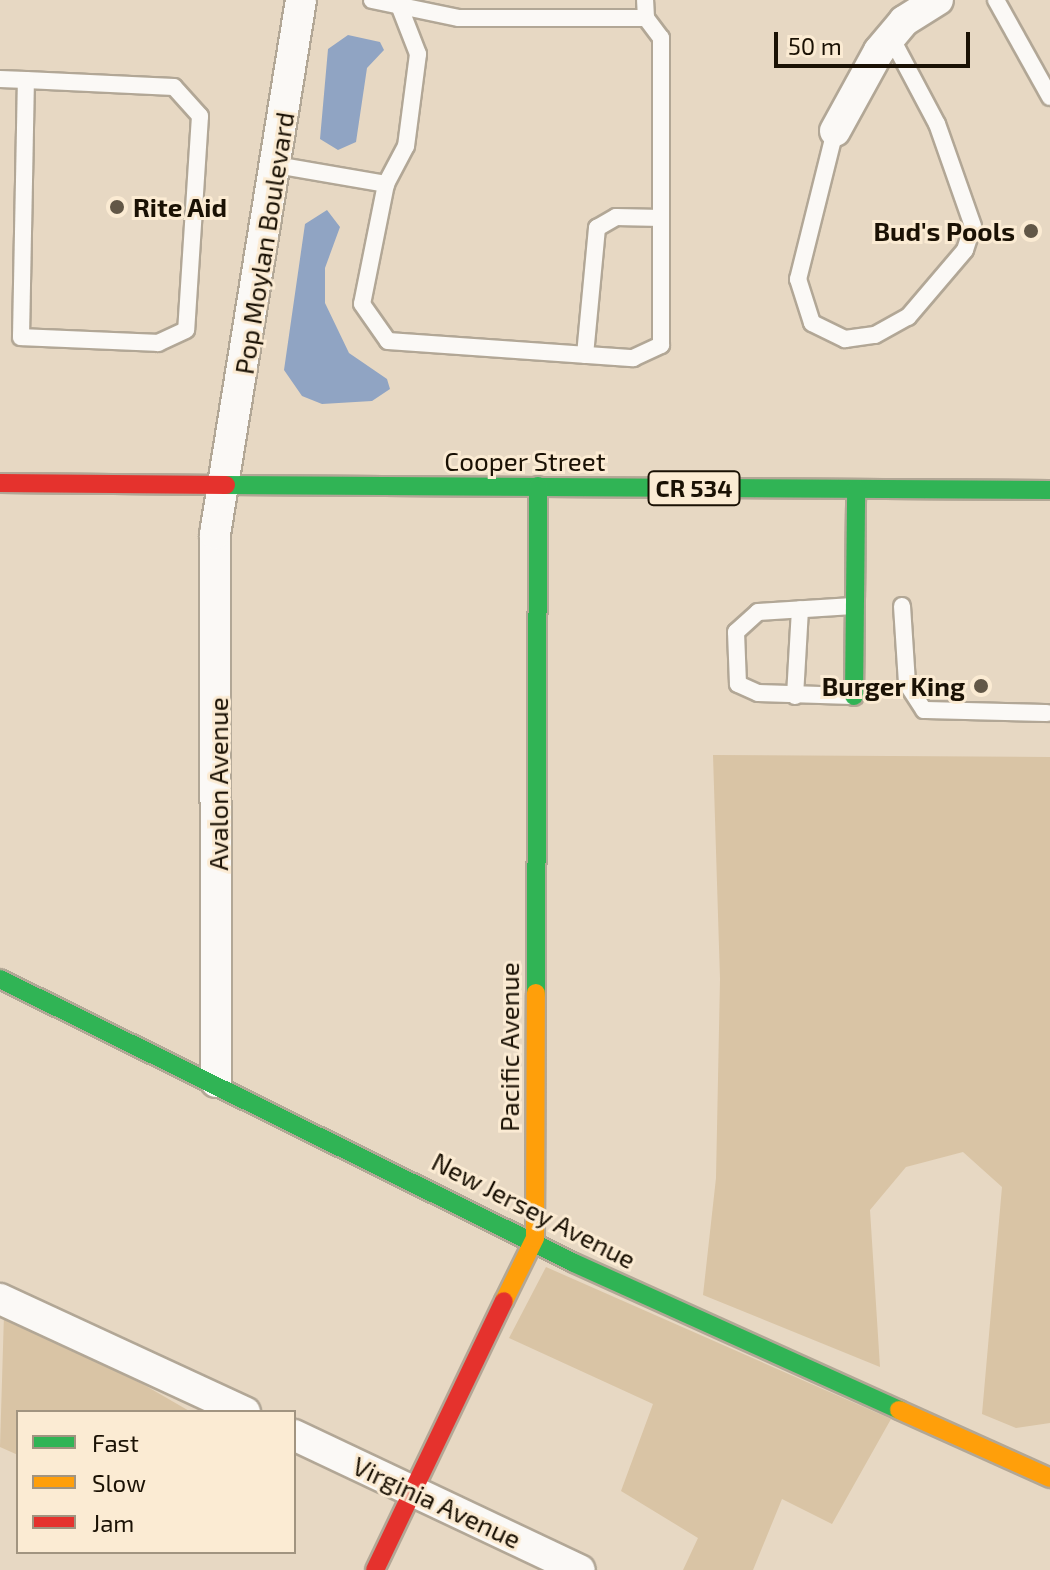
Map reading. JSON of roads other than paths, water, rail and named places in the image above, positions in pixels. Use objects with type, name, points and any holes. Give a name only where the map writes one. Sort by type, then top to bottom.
[{"type":"street","name":"Pop Moylan Boulevard","points":[[223,486],[301,0]]},
{"type":"street","points":[[835,131],[891,37],[938,0]]},
{"type":"street","name":"Cooper Street","points":[[0,483],[1050,490]]},
{"type":"street","name":"Avalon Avenue","points":[[216,1082],[215,534],[223,486]]},
{"type":"street","name":"Pacific Avenue","points":[[375,1570],[535,1238],[538,486]]},
{"type":"street","points":[[854,696],[856,489]]},
{"type":"street","name":"New Jersey Avenue","points":[[0,979],[535,1238],[574,1263],[1050,1478]]},
{"type":"street","points":[[0,1299],[241,1410]]},
{"type":"street","name":"Virginia Avenue","points":[[296,1436],[580,1570]]},
{"type":"lane","points":[[372,0],[459,18],[646,18]]},
{"type":"lane","points":[[397,3],[418,54],[406,146],[386,184],[362,304],[388,341],[633,358],[661,345],[661,38],[646,18],[645,0]]},
{"type":"lane","points":[[996,0],[1050,97]]},
{"type":"lane","points":[[835,131],[798,279],[812,323],[845,339],[875,335],[908,317],[965,250],[973,226],[937,124],[891,37]]},
{"type":"lane","points":[[0,79],[26,80],[174,87],[200,116],[186,330],[158,343],[21,337],[26,80]]},
{"type":"lane","points":[[276,165],[386,184]]},
{"type":"lane","points":[[585,355],[597,228],[616,217],[661,218]]},
{"type":"lane","points":[[854,606],[758,612],[736,632],[738,684],[795,696],[854,696]]},
{"type":"lane","points":[[902,606],[907,684],[924,710],[1047,713]]},
{"type":"lane","points":[[795,696],[800,609]]},
{"type":"water","points":[[348,35],[380,42],[384,50],[367,68],[356,142],[338,150],[320,139],[328,49]]},
{"type":"water","points":[[327,210],[340,227],[325,268],[325,303],[349,353],[387,379],[390,389],[372,401],[322,404],[302,396],[284,370],[305,224]]},
{"type":"place","name":"Rite Aid","points":[[117,207]]},
{"type":"place","name":"Bud's Pools","points":[[1031,231]]},
{"type":"place","name":"Burger King","points":[[981,686]]}]
